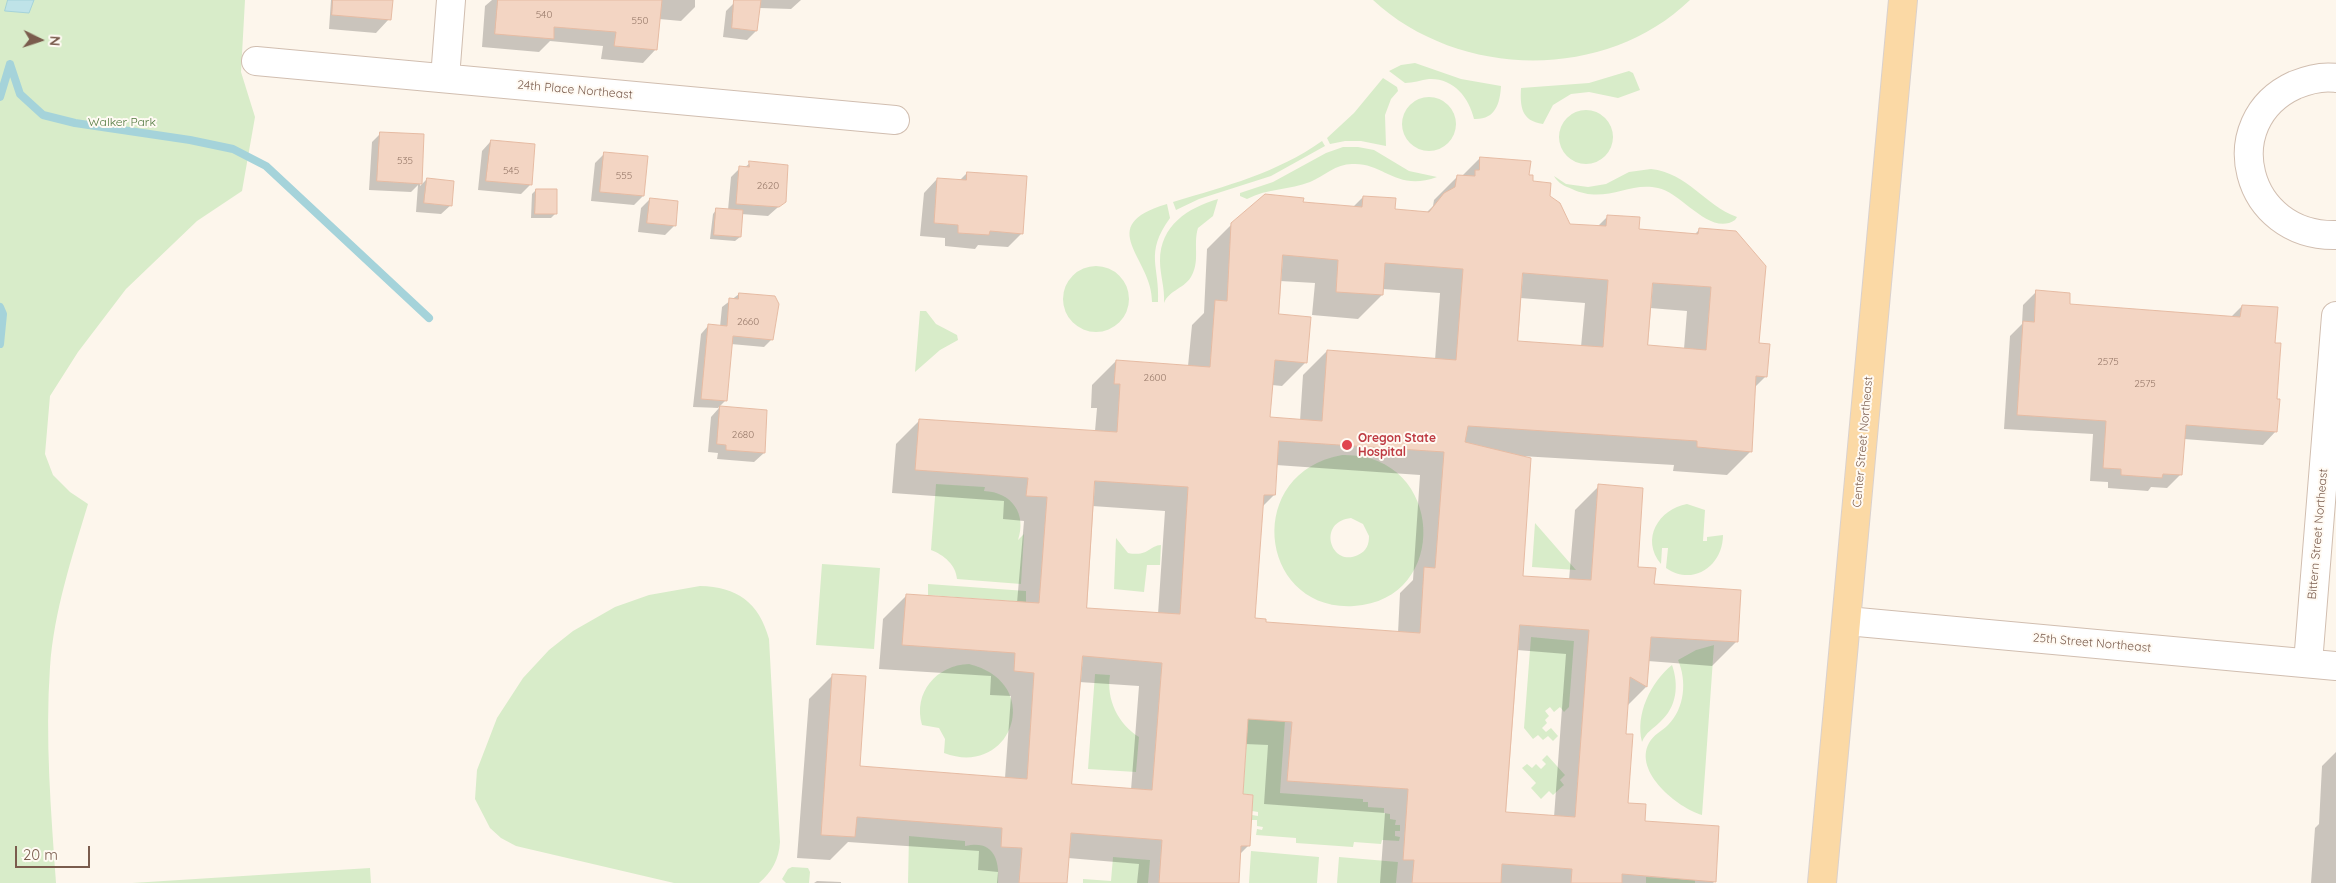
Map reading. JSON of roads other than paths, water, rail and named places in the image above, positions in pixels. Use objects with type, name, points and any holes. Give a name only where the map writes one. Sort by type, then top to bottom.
[{"type":"main road","name":"Center Street Northeast","points":[[1822,883],[1903,0]]},
{"type":"street","points":[[445,78],[452,0]]},
{"type":"street","name":"24th Place Northeast","points":[[256,61],[895,120]]},
{"type":"street","points":[[2335,75],[2308,80],[2284,90],[2266,108],[2254,128],[2249,150],[2251,172],[2258,193],[2273,214],[2293,228],[2318,235],[2336,234]]},
{"type":"street","name":"Bittern Street Northeast","points":[[2308,663],[2336,316]]},
{"type":"street","name":"25th Street Northeast","points":[[1847,621],[2336,666]]},
{"type":"water","points":[[8,0],[34,0],[29,13],[5,11]]},
{"type":"waterway","points":[[10,64],[20,94],[43,115],[75,123],[190,140],[233,149],[266,166],[429,318]]},
{"type":"waterway","points":[[0,97],[10,64]]},
{"type":"waterway","points":[[0,307],[3,314],[0,344]]},
{"type":"place","name":"Oregon State Hospital","points":[[1347,445]]},
{"type":"park label","name":"Walker Park","points":[[122,122]]}]
